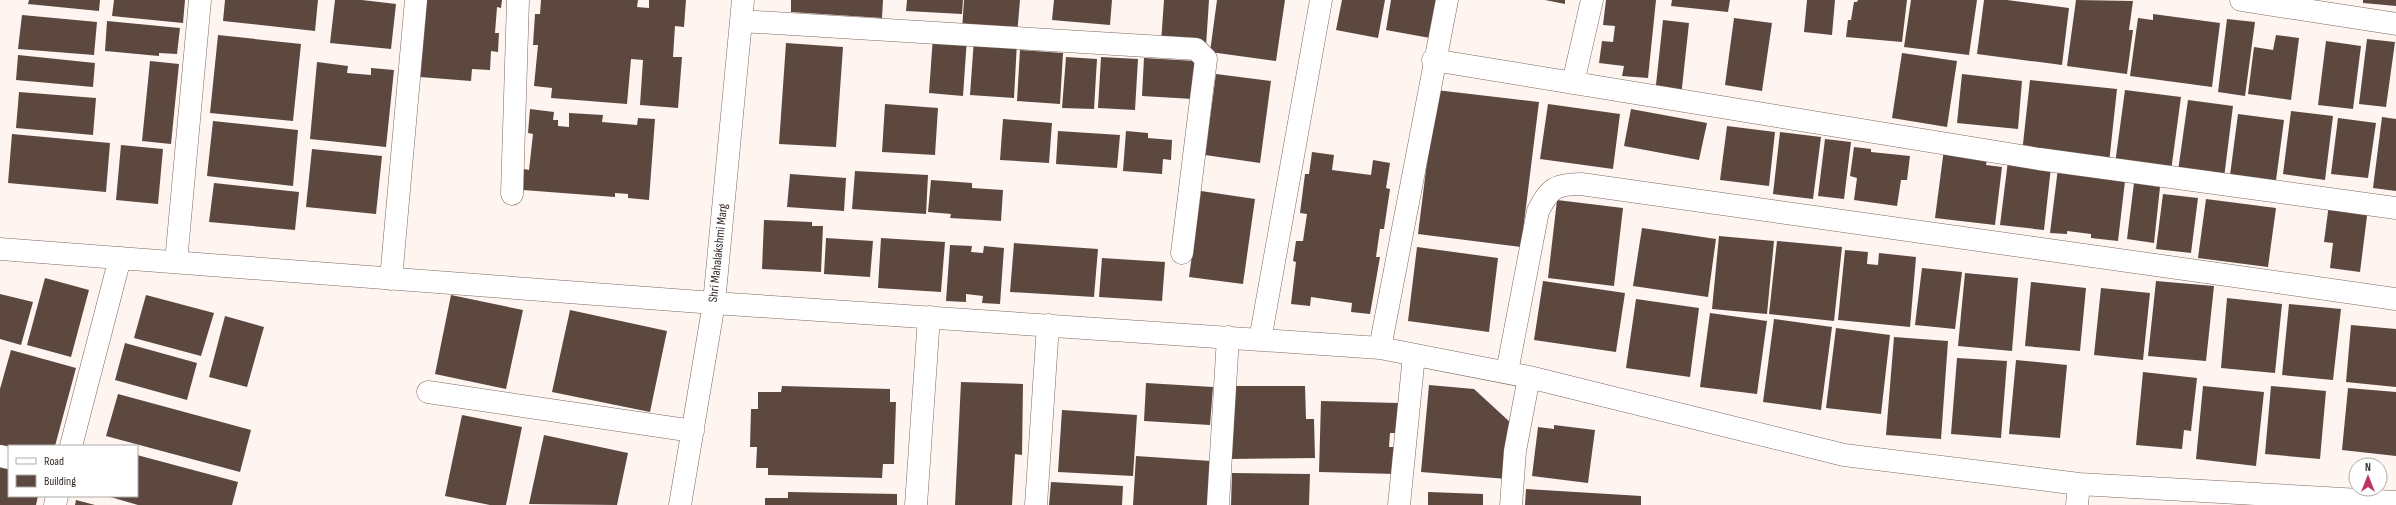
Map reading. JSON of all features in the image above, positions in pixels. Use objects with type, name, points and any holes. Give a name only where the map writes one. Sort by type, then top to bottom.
[{"type":"street","points":[[176,262],[200,0]]},
{"type":"street","points":[[391,279],[416,0]]},
{"type":"street","points":[[512,194],[518,0]]},
{"type":"street","points":[[1260,340],[1322,0]]},
{"type":"street","points":[[1380,348],[1433,60],[1446,0]]},
{"type":"street","points":[[1573,83],[1592,0]]},
{"type":"street","points":[[2241,0],[2396,24]]},
{"type":"street","points":[[742,11],[1196,49],[1206,59],[1182,253]]},
{"type":"street","name":"Shri Mahalakshmi Marg","points":[[680,505],[714,303],[742,11]]},
{"type":"street","points":[[1433,60],[2039,159],[2396,208]]},
{"type":"street","points":[[1507,372],[1538,211],[1548,191],[1564,184],[1581,184],[2396,299]]},
{"type":"street","points":[[0,250],[714,303],[1380,348],[1529,377],[1844,456],[2078,495],[2369,503],[2396,502]]},
{"type":"street","points":[[71,445],[120,258]]},
{"type":"street","points":[[916,505],[929,317]]},
{"type":"street","points":[[1036,505],[1048,325]]},
{"type":"street","points":[[1218,505],[1228,337]]},
{"type":"street","points":[[1400,505],[1414,355]]},
{"type":"street","points":[[1510,505],[1515,451],[1529,377]]},
{"type":"street","points":[[428,392],[693,431]]},
{"type":"building","points":[[29,0],[100,0],[99,11],[28,4]]},
{"type":"building","points":[[114,0],[185,0],[183,23],[112,16]]},
{"type":"building","points":[[225,0],[318,0],[315,31],[223,21]]},
{"type":"building","points":[[335,0],[362,0],[396,4],[391,49],[330,43]]},
{"type":"building","points":[[426,0],[502,0],[501,8],[497,7],[495,33],[499,33],[498,52],[491,51],[490,70],[472,69],[471,81],[420,77]]},
{"type":"building","points":[[541,0],[638,0],[637,7],[649,8],[649,0],[686,0],[684,27],[675,26],[673,57],[682,57],[678,108],[640,105],[643,60],[631,59],[627,104],[551,98],[552,88],[534,86],[538,45],[533,45],[535,14],[540,14]]},
{"type":"building","points":[[791,0],[883,0],[882,18],[791,12]]},
{"type":"building","points":[[907,0],[963,0],[962,14],[906,11]]},
{"type":"building","points":[[964,0],[1020,0],[1017,35],[962,30]]},
{"type":"building","points":[[1054,0],[1112,0],[1110,25],[1052,20]]},
{"type":"building","points":[[1164,0],[1209,0],[1206,46],[1161,43]]},
{"type":"building","points":[[1217,0],[1285,0],[1276,61],[1210,52]]},
{"type":"building","points":[[1342,0],[1385,0],[1378,38],[1336,30]]},
{"type":"building","points":[[1391,0],[1437,0],[1430,38],[1386,30]]},
{"type":"building","points":[[1545,0],[1565,0],[1565,4]]},
{"type":"building","points":[[1606,0],[1656,0],[1648,78],[1622,76],[1624,66],[1599,63],[1602,41],[1613,42],[1615,26],[1603,25]]},
{"type":"building","points":[[1672,0],[1730,0],[1728,12],[1671,6]]},
{"type":"building","points":[[1807,0],[1835,0],[1832,35],[1804,32]]},
{"type":"building","points":[[1858,0],[1907,0],[1902,42],[1846,37],[1848,20],[1851,20],[1854,2],[1857,2]]},
{"type":"building","points":[[1911,0],[1977,0],[1969,55],[1904,47]]},
{"type":"building","points":[[1984,0],[2007,0],[2069,8],[2062,65],[1977,54]]},
{"type":"building","points":[[2076,0],[2133,1],[2129,30],[2133,30],[2127,74],[2067,66]]},
{"type":"building","points":[[2363,0],[2396,0],[2396,6],[2363,3]]},
{"type":"building","points":[[2153,14],[2220,23],[2212,87],[2130,76],[2138,18],[2153,20]]},
{"type":"building","points":[[22,15],[97,22],[94,55],[18,49]]},
{"type":"building","points":[[1734,18],[1772,23],[1762,91],[1725,85]]},
{"type":"building","points":[[2227,19],[2255,22],[2245,96],[2218,92]]},
{"type":"building","points":[[1663,20],[1689,23],[1681,97],[1655,94]]},
{"type":"building","points":[[107,21],[180,28],[177,54],[159,53],[159,56],[105,51]]},
{"type":"building","points":[[218,35],[301,44],[293,121],[210,113]]},
{"type":"building","points":[[2276,35],[2299,38],[2291,100],[2248,94],[2254,47],[2273,50]]},
{"type":"building","points":[[933,36],[967,38],[963,96],[929,93]]},
{"type":"building","points":[[974,39],[1017,42],[1014,98],[970,95]]},
{"type":"building","points":[[2367,39],[2395,42],[2386,107],[2359,104]]},
{"type":"building","points":[[2326,41],[2361,46],[2353,109],[2318,105]]},
{"type":"building","points":[[786,43],[843,47],[836,147],[779,144]]},
{"type":"building","points":[[1020,50],[1063,53],[1060,104],[1017,101]]},
{"type":"building","points":[[1902,53],[1957,61],[1947,127],[1892,118]]},
{"type":"building","points":[[18,55],[95,63],[93,87],[16,80]]},
{"type":"building","points":[[1066,57],[1097,59],[1094,109],[1062,108]]},
{"type":"building","points":[[1101,57],[1138,59],[1135,110],[1098,108]]},
{"type":"building","points":[[1144,58],[1196,61],[1193,99],[1142,96]]},
{"type":"building","points":[[150,61],[179,64],[171,144],[142,141]]},
{"type":"building","points":[[317,62],[348,66],[347,73],[371,75],[371,68],[394,70],[386,147],[310,139]]},
{"type":"building","points":[[1216,74],[1271,81],[1260,163],[1205,155]]},
{"type":"building","points":[[1962,74],[2022,81],[2018,129],[1957,123]]},
{"type":"building","points":[[2030,80],[2117,89],[2109,163],[2022,153]]},
{"type":"building","points":[[1436,90],[1539,102],[1521,247],[1418,234]]},
{"type":"building","points":[[2125,90],[2181,97],[2171,171],[2115,164]]},
{"type":"building","points":[[19,92],[96,98],[93,135],[16,128]]},
{"type":"building","points":[[2188,100],[2233,106],[2224,178],[2178,171]]},
{"type":"building","points":[[885,104],[938,108],[935,155],[882,152]]},
{"type":"building","points":[[1548,104],[1620,114],[1613,169],[1540,159]]},
{"type":"building","points":[[530,109],[554,112],[553,120],[558,120],[558,126],[569,127],[569,113],[603,115],[602,122],[637,125],[638,118],[655,119],[649,200],[628,198],[628,194],[615,193],[615,197],[523,190],[524,169],[529,170],[533,134],[528,133]]},
{"type":"building","points":[[1631,109],[1707,123],[1699,160],[1624,146]]},
{"type":"building","points":[[2291,111],[2333,116],[2325,180],[2283,174]]},
{"type":"building","points":[[2238,114],[2284,120],[2275,188],[2229,183]]},
{"type":"building","points":[[2382,117],[2396,119],[2396,191],[2373,188]]},
{"type":"building","points":[[2338,118],[2376,123],[2368,178],[2331,174]]},
{"type":"building","points":[[1003,119],[1052,123],[1049,163],[1000,160]]},
{"type":"building","points":[[213,121],[298,130],[293,186],[207,176]]},
{"type":"building","points":[[1727,126],[1775,132],[1769,186],[1720,180]]},
{"type":"building","points":[[1058,131],[1120,135],[1117,168],[1056,164]]},
{"type":"building","points":[[1126,131],[1148,133],[1148,138],[1172,140],[1171,160],[1163,159],[1162,174],[1123,171]]},
{"type":"building","points":[[1780,132],[1821,137],[1813,199],[1773,194]]},
{"type":"building","points":[[12,134],[110,143],[106,192],[8,183]]},
{"type":"building","points":[[1825,139],[1851,142],[1844,199],[1818,196]]},
{"type":"building","points":[[121,145],[163,149],[158,204],[116,200]]},
{"type":"building","points":[[1854,147],[1871,149],[1871,152],[1910,156],[1907,180],[1901,180],[1897,206],[1854,200],[1857,178],[1850,176]]},
{"type":"building","points":[[312,149],[382,156],[376,214],[306,207]]},
{"type":"building","points":[[1944,149],[1988,155],[1986,165],[2002,167],[1995,225],[1935,218]]},
{"type":"building","points":[[1312,152],[1334,155],[1332,170],[1371,175],[1373,160],[1390,163],[1386,188],[1390,189],[1384,229],[1380,229],[1376,257],[1380,257],[1370,314],[1351,312],[1352,303],[1311,297],[1310,306],[1291,304],[1296,262],[1293,261],[1296,241],[1303,241],[1307,214],[1300,213],[1305,174],[1309,174]]},
{"type":"building","points":[[2008,161],[2051,167],[2044,230],[2000,225]]},
{"type":"building","points":[[2058,168],[2125,181],[2118,241],[2091,238],[2091,234],[2067,231],[2067,234],[2050,233]]},
{"type":"building","points":[[855,171],[928,175],[926,214],[852,209]]},
{"type":"building","points":[[790,174],[846,178],[844,211],[787,207]]},
{"type":"building","points":[[931,180],[972,183],[972,188],[1003,190],[1001,221],[950,218],[951,214],[928,212]]},
{"type":"building","points":[[214,183],[299,192],[295,230],[209,222]]},
{"type":"building","points":[[2134,183],[2160,187],[2154,243],[2127,239]]},
{"type":"building","points":[[1201,191],[1255,199],[1243,284],[1189,277]]},
{"type":"building","points":[[2163,194],[2198,198],[2191,253],[2156,249]]},
{"type":"building","points":[[2206,199],[2276,208],[2268,267],[2198,258]]},
{"type":"building","points":[[1557,200],[1623,208],[1614,286],[1548,278]]},
{"type":"building","points":[[2329,204],[2368,208],[2360,272],[2330,268],[2333,243],[2324,242]]},
{"type":"building","points":[[764,220],[812,222],[812,226],[823,226],[821,272],[762,269]]},
{"type":"building","points":[[1642,228],[1716,239],[1708,297],[1633,286]]},
{"type":"building","points":[[1719,236],[1774,241],[1767,314],[1712,309]]},
{"type":"building","points":[[826,238],[873,241],[870,277],[824,274]]},
{"type":"building","points":[[881,238],[945,242],[941,292],[878,288]]},
{"type":"building","points":[[1777,241],[1842,247],[1834,321],[1769,314]]},
{"type":"building","points":[[1014,243],[1098,249],[1094,297],[1010,292]]},
{"type":"building","points":[[950,245],[972,246],[971,252],[983,253],[984,246],[1004,248],[1000,304],[982,303],[983,296],[966,294],[966,302],[946,301]]},
{"type":"building","points":[[1417,247],[1498,258],[1489,332],[1408,321]]},
{"type":"building","points":[[1845,250],[1868,252],[1867,264],[1878,265],[1879,253],[1916,257],[1910,327],[1838,320]]},
{"type":"building","points":[[1102,258],[1165,262],[1162,301],[1099,297]]},
{"type":"building","points":[[1922,268],[1962,272],[1955,329],[1915,325]]},
{"type":"building","points":[[1965,273],[2018,278],[2012,351],[1958,346]]},
{"type":"building","points":[[45,278],[89,290],[71,357],[27,345]]},
{"type":"building","points":[[1543,281],[1625,293],[1616,352],[1534,340]]},
{"type":"building","points":[[2156,281],[2214,286],[2206,361],[2148,356]]},
{"type":"building","points":[[2031,282],[2086,288],[2080,351],[2025,346]]},
{"type":"building","points":[[2101,288],[2150,293],[2143,360],[2094,355]]},
{"type":"building","points":[[0,294],[33,302],[21,345],[0,339]]},
{"type":"building","points":[[146,295],[214,313],[201,356],[134,338]]},
{"type":"building","points":[[451,295],[523,310],[506,389],[435,374]]},
{"type":"building","points":[[2227,298],[2282,304],[2275,373],[2221,368]]},
{"type":"building","points":[[1636,299],[1699,308],[1690,377],[1626,368]]},
{"type":"building","points":[[2289,304],[2341,309],[2333,380],[2282,375]]},
{"type":"building","points":[[570,310],[667,331],[650,412],[552,392]]},
{"type":"building","points":[[1710,313],[1767,321],[1757,394],[1700,387]]},
{"type":"building","points":[[225,316],[264,327],[247,387],[209,377]]},
{"type":"building","points":[[1774,319],[1832,327],[1821,410],[1763,402]]},
{"type":"building","points":[[2351,325],[2396,329],[2396,387],[2346,382]]},
{"type":"building","points":[[1836,328],[1890,335],[1881,414],[1826,408]]},
{"type":"building","points":[[1894,337],[1948,341],[1941,439],[1886,435]]},
{"type":"building","points":[[125,343],[197,363],[187,400],[115,380]]},
{"type":"building","points":[[11,350],[76,368],[55,445],[8,445],[8,452],[0,450],[0,389]]},
{"type":"building","points":[[1957,358],[2007,361],[2001,438],[1951,434]]},
{"type":"building","points":[[2016,360],[2067,365],[2060,438],[2009,434]]},
{"type":"building","points":[[2143,372],[2197,378],[2191,431],[2184,430],[2182,449],[2136,445]]},
{"type":"building","points":[[961,382],[1023,384],[1022,455],[1015,454],[1012,505],[955,505]]},
{"type":"building","points":[[1146,383],[1213,387],[1210,425],[1144,421]]},
{"type":"building","points":[[1429,385],[1474,389],[1511,423],[1507,479],[1421,472]]},
{"type":"building","points":[[782,386],[890,389],[890,402],[896,402],[894,464],[883,464],[882,478],[768,475],[768,468],[756,468],[757,447],[750,447],[751,409],[758,409],[758,392],[781,392]]},
{"type":"building","points":[[1227,386],[1305,386],[1306,419],[1314,419],[1315,458],[1228,459]]},
{"type":"building","points":[[2203,386],[2264,392],[2256,466],[2196,459]]},
{"type":"building","points":[[2271,386],[2326,391],[2320,459],[2265,454]]},
{"type":"building","points":[[2348,388],[2396,392],[2396,456],[2342,450]]},
{"type":"building","points":[[118,394],[251,430],[240,472],[106,436]]},
{"type":"building","points":[[1321,401],[1398,403],[1397,433],[1390,433],[1389,447],[1397,447],[1396,474],[1319,472]]},
{"type":"building","points":[[1062,410],[1137,415],[1133,476],[1058,472]]},
{"type":"building","points":[[462,415],[522,427],[506,505],[490,505],[445,496]]},
{"type":"building","points":[[1554,425],[1595,430],[1588,483],[1532,476],[1538,427],[1554,429]]},
{"type":"building","points":[[544,435],[628,453],[617,505],[529,504]]},
{"type":"building","points":[[138,455],[238,482],[232,505],[138,505],[110,497],[138,497]]},
{"type":"building","points":[[1136,456],[1211,461],[1208,505],[1133,505]]},
{"type":"building","points":[[0,459],[8,462],[8,497],[38,497],[36,505],[0,505]]},
{"type":"building","points":[[1232,473],[1310,474],[1309,505],[1231,505]]},
{"type":"building","points":[[1051,482],[1123,486],[1122,505],[1049,505]]},
{"type":"building","points":[[1526,489],[1641,496],[1641,505],[1525,505]]},
{"type":"building","points":[[788,492],[897,494],[897,505],[765,505],[765,498],[788,498]]},
{"type":"building","points":[[1428,492],[1483,494],[1483,505],[1428,505]]},
{"type":"building","points":[[76,500],[95,505],[75,505]]}]
